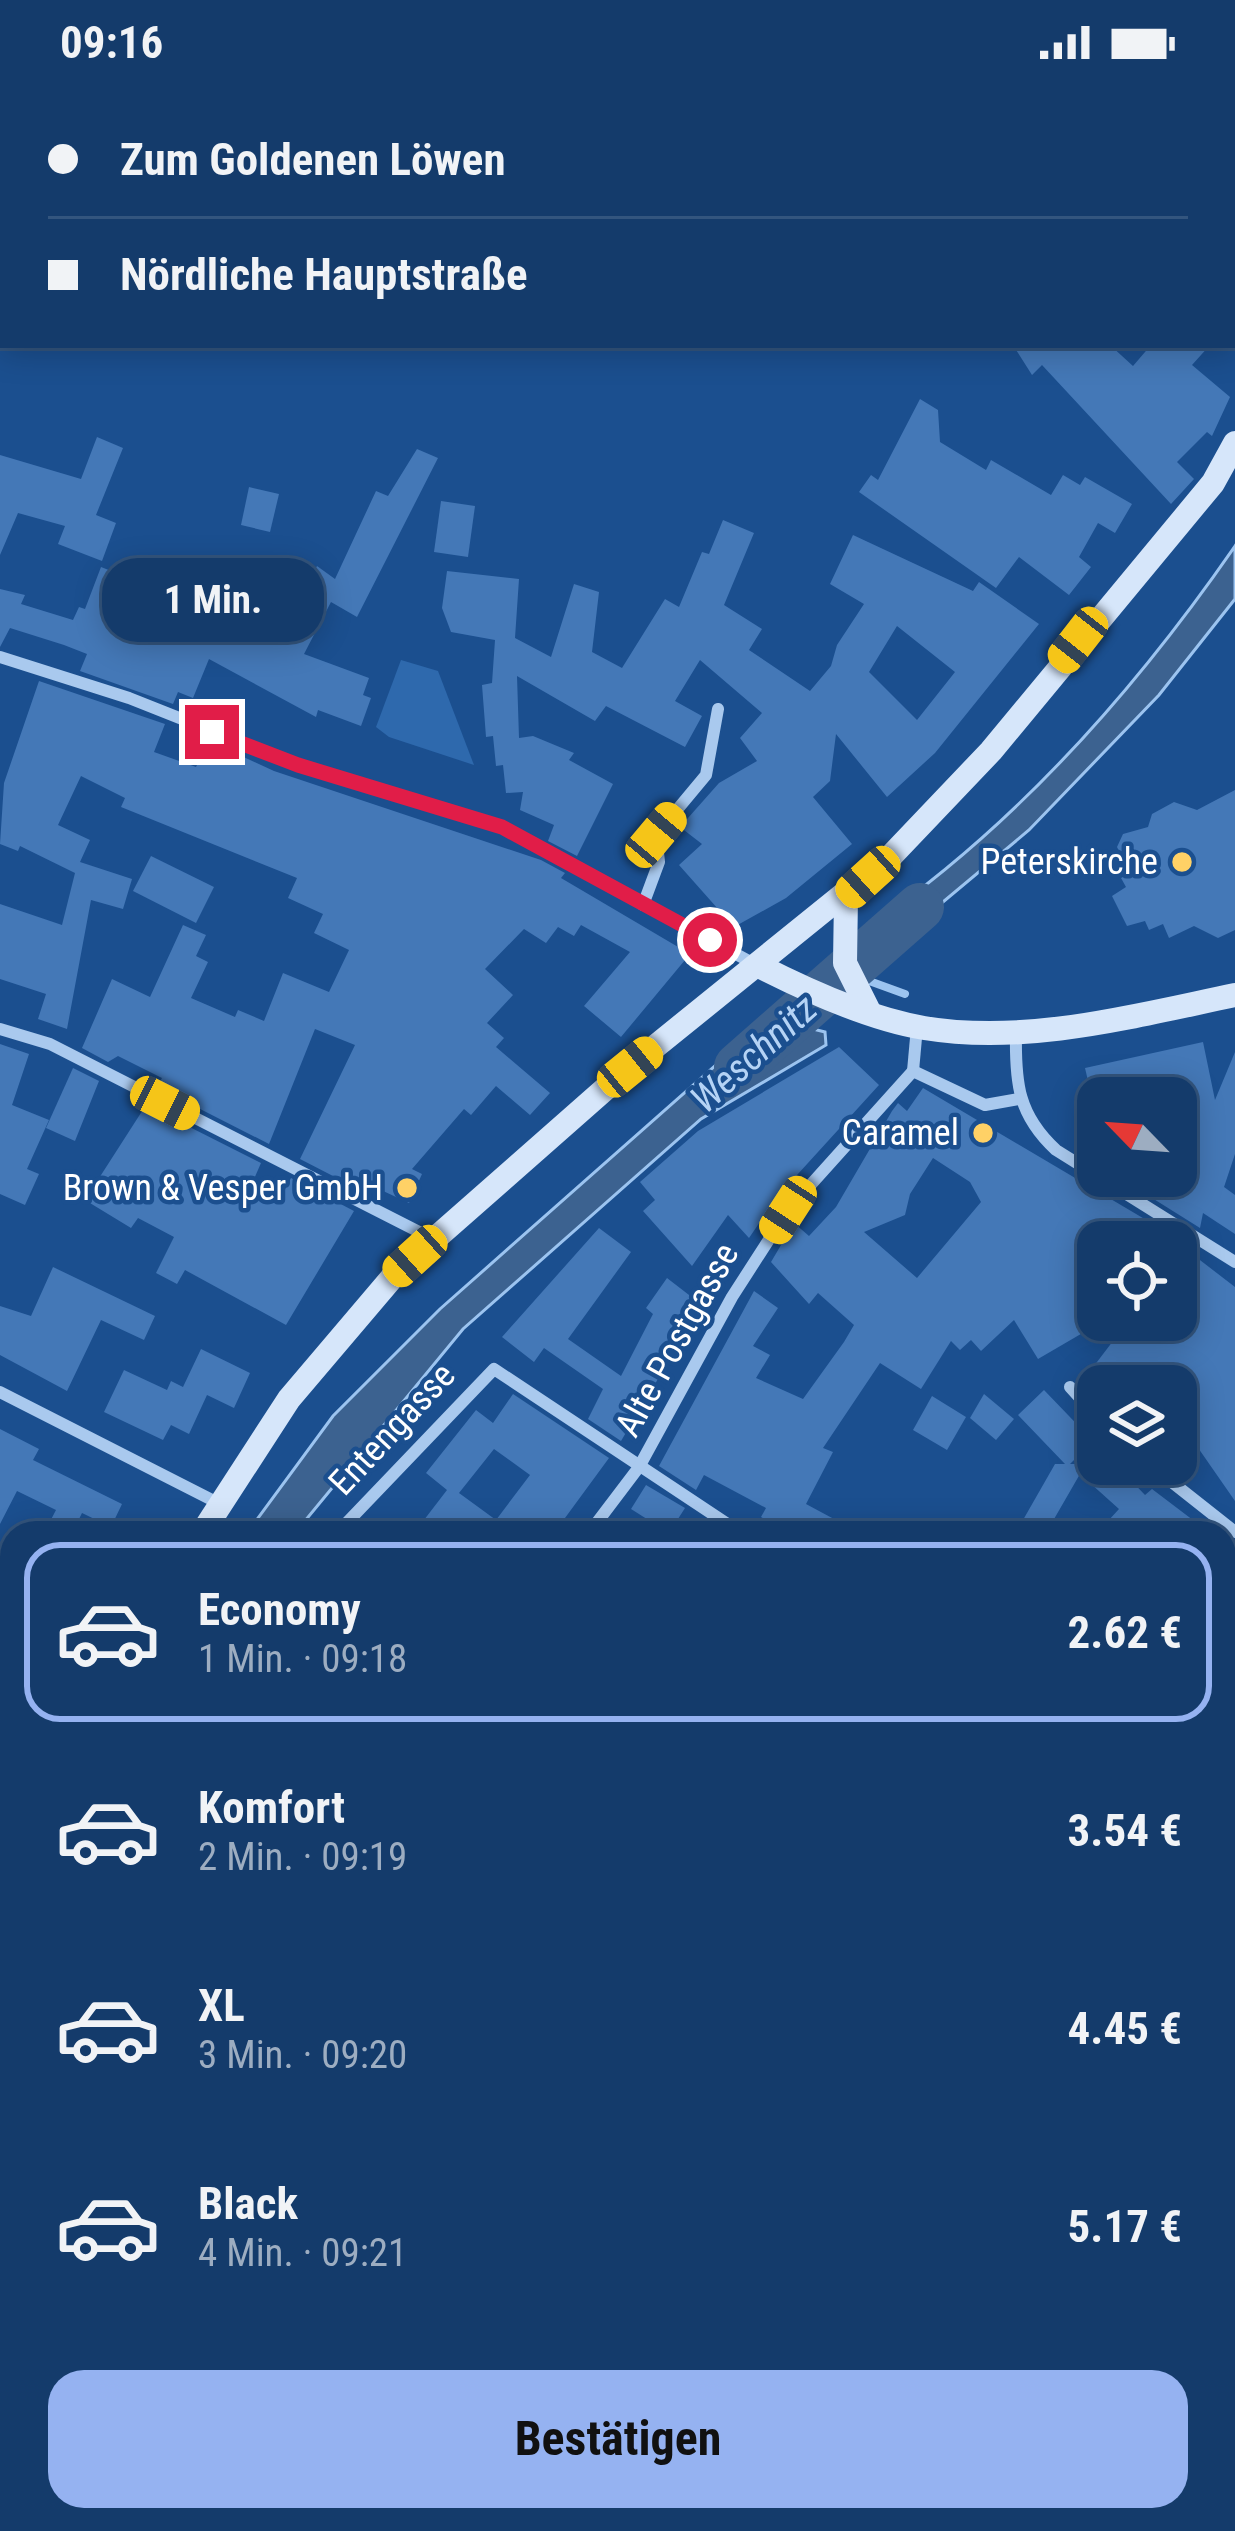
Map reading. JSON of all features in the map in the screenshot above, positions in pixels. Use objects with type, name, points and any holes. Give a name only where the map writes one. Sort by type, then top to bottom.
[{"type":"main road","points":[[209,1521],[336,1337],[433,1239],[630,1067],[844,909],[991,752],[1214,483],[1235,443]]},
{"type":"main road","points":[[844,909],[845,963],[876,1014]]},
{"type":"main road","points":[[766,970],[917,1027],[1016,1033],[1235,994]]},
{"type":"street","points":[[0,657],[129,698],[298,765],[502,827],[766,970]]},
{"type":"street","points":[[643,905],[659,862],[656,835],[706,775],[718,709]]},
{"type":"street","points":[[917,1027],[913,1071],[985,1105],[1019,1099]]},
{"type":"street","points":[[0,1029],[50,1044],[433,1239]]},
{"type":"street","points":[[1016,1033],[1019,1099],[1030,1126],[1056,1150],[1235,1262]]},
{"type":"street","name":"Alte Postgasse","points":[[598,1521],[640,1467],[731,1297],[788,1210],[913,1071]]},
{"type":"street","name":"Entengasse","points":[[348,1521],[494,1369],[640,1467]]},
{"type":"street","points":[[1070,1387],[1077,1395]]},
{"type":"street","points":[[0,1392],[220,1504]]},
{"type":"street","points":[[640,1467],[723,1521]]},
{"type":"street","points":[[1176,1485],[1221,1521]]},
{"type":"shaded area","points":[[401,660],[438,671],[474,765],[389,737],[376,727]]},
{"type":"water","points":[[1235,546],[1235,599],[1159,695],[1029,830],[876,958],[866,934],[870,926],[1023,800],[1114,703]]},
{"type":"water","points":[[769,1018],[825,1032],[826,1045],[701,1119],[463,1329],[305,1521],[256,1521],[333,1416],[440,1309]]},
{"type":"building","points":[[1015,348],[1113,348],[1133,366],[1148,348],[1207,348],[1192,365],[1230,397],[1212,436],[1207,432],[1177,462],[1194,479],[1171,504],[1042,365],[1032,375]]},
{"type":"building","points":[[920,399],[938,410],[940,442],[986,470],[991,460],[1051,495],[1063,475],[1080,485],[1085,477],[1132,504],[1115,533],[1098,523],[1079,557],[1091,567],[1069,595],[1019,557],[996,588],[859,492],[871,475],[878,480]]},
{"type":"building","points":[[97,437],[123,448],[96,515],[116,523],[102,561],[58,544],[65,526],[18,513],[0,555],[0,455],[81,479]]},
{"type":"building","points":[[417,449],[438,458],[357,617],[331,602],[304,654],[369,678],[363,695],[371,698],[361,726],[318,710],[316,717],[209,659],[193,698],[178,692],[173,704],[80,671],[87,654],[64,645],[10,628],[0,647],[0,589],[25,595],[21,604],[73,620],[79,607],[85,609],[101,567],[142,583],[153,558],[247,599],[243,607],[284,627],[317,566],[335,579],[376,491],[388,496]]},
{"type":"building","points":[[249,487],[279,494],[270,532],[241,525]]},
{"type":"building","points":[[441,501],[475,506],[468,557],[434,552]]},
{"type":"building","points":[[723,520],[754,533],[724,605],[762,629],[749,650],[810,691],[831,666],[837,645],[864,604],[830,584],[853,535],[973,591],[979,582],[1039,624],[935,753],[887,797],[836,734],[830,781],[813,797],[852,844],[786,898],[734,927],[679,865],[702,844],[680,827],[719,783],[757,761],[740,738],[762,713],[700,660],[675,701],[702,716],[685,747],[606,706],[595,721],[517,676],[519,738],[533,736],[574,753],[569,760],[613,784],[577,856],[548,841],[554,825],[520,810],[523,792],[506,793],[503,765],[496,766],[493,736],[486,737],[482,685],[492,683],[495,640],[451,632],[442,608],[447,571],[519,579],[515,638],[551,657],[574,584],[599,592],[592,652],[622,668],[665,599],[679,607],[702,552],[709,554]],"holes":[[[897,626],[955,672],[917,720],[869,672]]]},
{"type":"building","points":[[39,681],[165,724],[154,752],[196,767],[209,741],[274,771],[541,860],[565,873],[561,878],[690,954],[621,1037],[584,1006],[630,952],[581,925],[574,936],[558,927],[546,943],[524,929],[485,969],[513,995],[487,1023],[504,1038],[496,1047],[550,1093],[530,1115],[496,1086],[471,1115],[464,1109],[412,1169],[422,1174],[409,1203],[368,1184],[364,1192],[300,1159],[355,1045],[315,1029],[269,1144],[157,1087],[162,1078],[118,1056],[108,1062],[82,1048],[112,979],[150,997],[183,925],[206,935],[196,956],[208,962],[191,998],[235,1017],[238,1010],[264,1021],[283,973],[329,992],[349,950],[314,933],[323,914],[288,898],[297,878],[121,807],[125,798],[81,776],[58,825],[90,840],[80,862],[132,879],[123,909],[91,900],[67,1029],[38,1019],[46,994],[0,979],[0,904],[62,925],[75,873],[20,846],[18,851],[0,844],[4,783]]},
{"type":"building","name":"Peterskirche","points":[[1235,790],[1235,930],[1218,938],[1194,926],[1169,938],[1163,924],[1149,930],[1145,921],[1127,926],[1112,896],[1126,887],[1121,878],[1130,873],[1117,847],[1123,834],[1148,827],[1152,814],[1174,802],[1197,810]]},
{"type":"building","points":[[151,856],[214,887],[196,923],[133,891]]},
{"type":"building","points":[[1203,1042],[1215,1100],[1235,1052],[1235,1154],[1224,1187],[1235,1195],[1235,1234],[1203,1213],[1200,1228],[1197,1221],[1189,1221],[1151,1197],[1197,1197],[1197,1077],[1087,1077],[1085,1068]]},
{"type":"building","points":[[0,1044],[29,1054],[12,1105],[49,1120],[27,1169],[39,1174],[25,1205],[0,1194]]},
{"type":"building","points":[[839,1047],[879,1085],[777,1197],[749,1238],[728,1215],[692,1266],[643,1211],[655,1200],[640,1182],[698,1131]]},
{"type":"building","points":[[73,1068],[99,1081],[75,1141],[46,1128]]},
{"type":"building","points":[[923,1088],[1077,1179],[1077,1197],[1107,1197],[1148,1221],[1077,1221],[1077,1336],[1038,1359],[1014,1320],[981,1351],[971,1340],[960,1350],[951,1341],[921,1389],[880,1363],[823,1448],[833,1452],[806,1504],[838,1521],[768,1521],[761,1517],[766,1508],[704,1475],[696,1490],[659,1466],[754,1291],[778,1308],[753,1346],[770,1355],[756,1378],[803,1399],[844,1342],[854,1325],[818,1293],[809,1304],[771,1262],[794,1223],[809,1236],[836,1207],[898,1103],[907,1111]],"holes":[[[933,1158],[970,1182],[981,1202],[917,1278],[864,1232],[905,1215],[910,1194]]]},
{"type":"building","points":[[146,1105],[261,1163],[250,1188],[279,1201],[291,1178],[354,1211],[286,1325],[185,1270],[177,1284],[156,1273],[174,1237],[138,1218],[131,1228],[85,1200]]},
{"type":"building","points":[[599,1228],[631,1252],[568,1339],[621,1376],[653,1314],[646,1308],[667,1278],[702,1305],[621,1441],[588,1419],[603,1389],[544,1348],[534,1362],[502,1337]]},
{"type":"building","points":[[1197,1258],[1235,1287],[1235,1501],[1197,1446],[1197,1365],[1095,1365],[1113,1341],[1197,1341]]},
{"type":"building","points":[[53,1267],[155,1316],[144,1340],[101,1320],[67,1391],[0,1355],[0,1306],[31,1316]]},
{"type":"building","points":[[201,1349],[250,1373],[234,1408],[207,1395],[189,1434],[171,1425],[163,1440],[104,1412],[124,1370],[167,1390],[171,1381],[183,1387]]},
{"type":"building","points":[[1044,1390],[1077,1424],[1077,1457],[1070,1464],[1077,1464],[1077,1479],[1053,1521],[1023,1520],[1055,1464],[1065,1464],[1018,1415]]},
{"type":"building","points":[[513,1394],[609,1458],[563,1521],[423,1521],[447,1490],[426,1473],[476,1410],[493,1423]],"holes":[[[494,1449],[530,1475],[496,1520],[459,1493]]]},
{"type":"building","points":[[984,1394],[1014,1419],[996,1440],[970,1418]]},
{"type":"building","points":[[932,1396],[966,1417],[947,1450],[913,1430]]},
{"type":"building","points":[[0,1429],[39,1449],[33,1460],[122,1504],[114,1521],[99,1521],[82,1513],[78,1521],[50,1521],[56,1510],[17,1491],[0,1521]]},
{"type":"building","points":[[646,1485],[685,1508],[677,1521],[650,1521],[631,1509]]},
{"type":"building","points":[[1092,1485],[1135,1485],[1145,1495],[1152,1489],[1194,1521],[1108,1521],[1119,1509]]},
{"type":"waterway","name":"Weschnitz","points":[[738,1067],[920,907]]},
{"type":"waterway","points":[[861,978],[905,994]]},
{"type":"place","name":"Peterskirche","points":[[1182,862]]},
{"type":"place","name":"Caramel","points":[[983,1133]]},
{"type":"place","name":"Brown & Vesper GmbH","points":[[407,1188]]},
{"type":"route","points":[[212,732],[298,765],[502,827],[710,940]]}]
